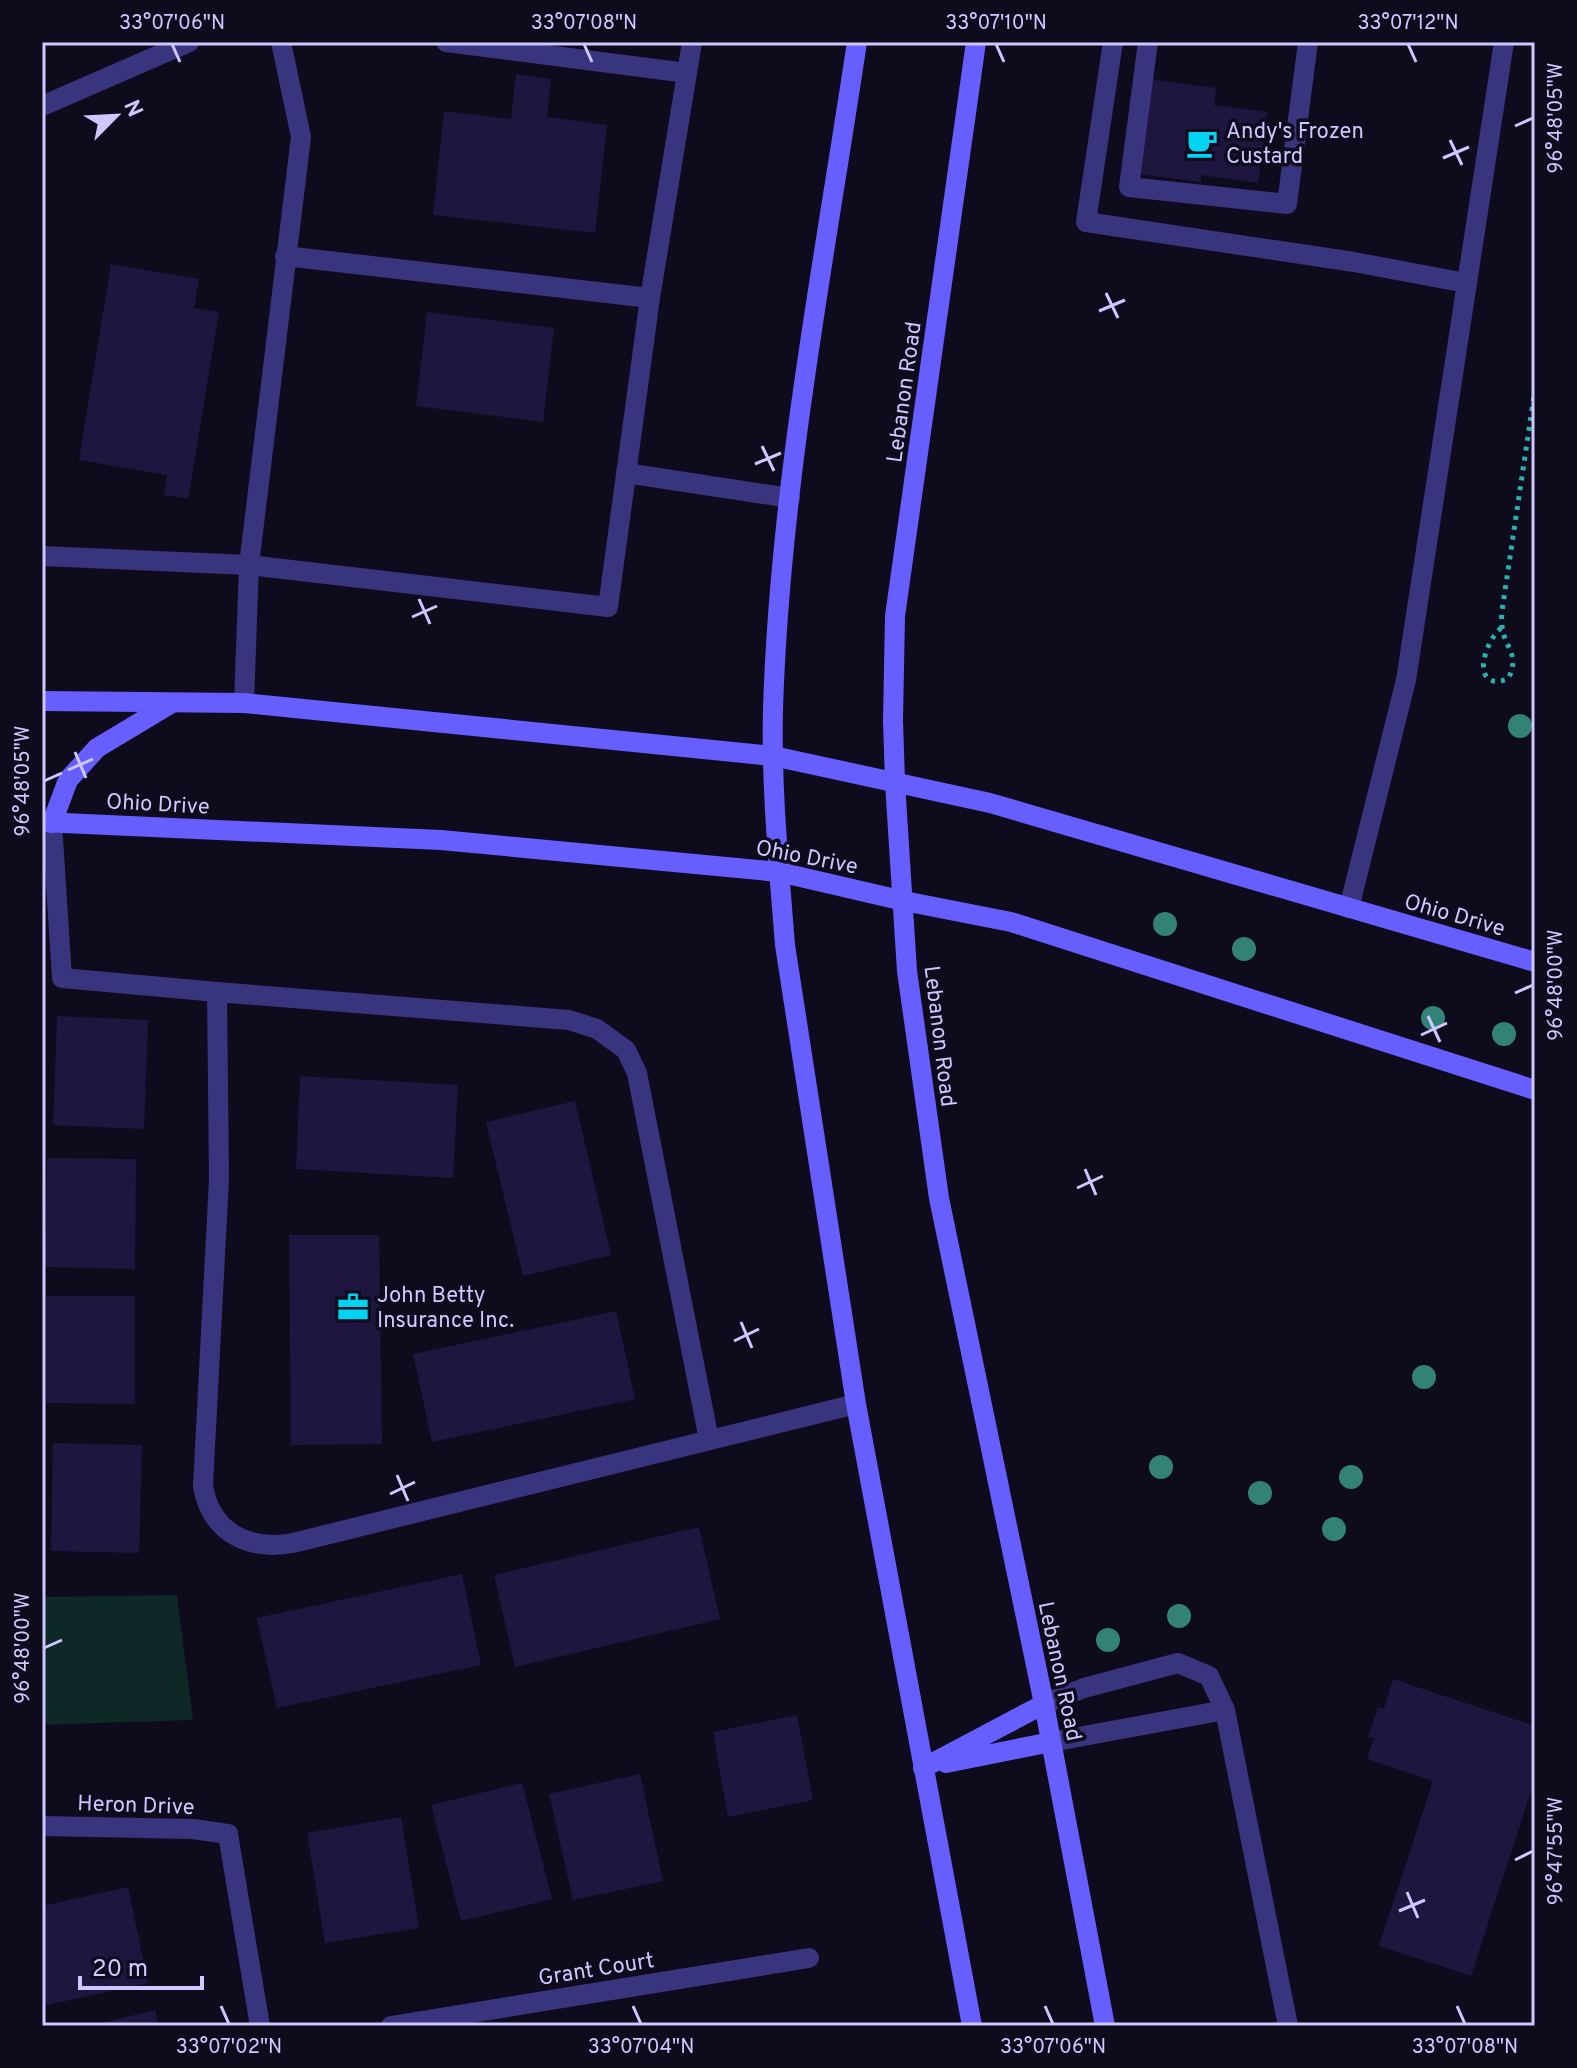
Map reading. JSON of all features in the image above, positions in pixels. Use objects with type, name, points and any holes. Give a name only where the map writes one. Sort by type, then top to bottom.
[{"type":"main road","points":[[857,42],[790,498],[780,601],[773,756],[779,872],[785,945],[856,1404],[972,2026]]},
{"type":"main road","name":"Lebanon Road","points":[[976,42],[895,616],[895,783],[907,971],[939,1198],[1044,1704],[1105,2026]]},
{"type":"main road","name":"Ohio Drive","points":[[42,701],[244,703],[773,756],[990,803],[1535,962]]},
{"type":"main road","points":[[45,817],[68,780],[97,748],[173,702]]},
{"type":"main road","name":"Ohio Drive","points":[[45,817],[441,840],[779,872],[1011,922],[1535,1090]]},
{"type":"main road","points":[[923,1768],[1044,1704]]},
{"type":"main road","points":[[923,1768],[1051,1742]]},
{"type":"street","points":[[42,106],[189,42]]},
{"type":"street","points":[[244,703],[249,565],[301,137],[281,42]]},
{"type":"street","points":[[446,42],[687,73]]},
{"type":"street","points":[[42,556],[249,565],[608,607],[650,298],[692,42]]},
{"type":"street","points":[[1113,42],[1086,222],[1354,262],[1466,283]]},
{"type":"street","points":[[1148,42],[1129,187],[1287,204],[1308,42]]},
{"type":"street","points":[[1349,908],[1406,680],[1504,42]]},
{"type":"street","points":[[285,256],[650,298]]},
{"type":"street","points":[[626,473],[790,498]]},
{"type":"street","points":[[45,817],[62,978],[569,1020],[597,1029],[626,1050],[637,1073],[709,1440]]},
{"type":"street","points":[[217,992],[219,1179],[203,1469],[205,1497],[210,1509],[224,1527],[244,1540],[276,1546],[856,1404]]},
{"type":"street","points":[[1044,1704],[1084,1688],[1178,1663],[1209,1676],[1225,1710],[1288,2026]]},
{"type":"street","points":[[1051,1742],[1225,1710]]},
{"type":"street","name":"Heron Drive","points":[[42,1826],[193,1829],[228,1834],[260,2026]]},
{"type":"street","name":"Grant Court","points":[[391,2026],[809,1958]]},
{"type":"path","points":[[1501,628],[1487,644],[1482,662],[1485,672],[1501,682],[1508,679],[1514,659],[1501,628],[1535,389]]},
{"type":"green space","points":[[177,1595],[193,1720],[42,1725],[42,1597]]},
{"type":"building","points":[[516,74],[551,79],[547,117],[607,125],[595,233],[433,215],[444,111],[511,119]]},
{"type":"building","name":"Andy's Frozen Custard","points":[[1149,79],[1216,88],[1214,105],[1267,112],[1258,183],[1201,175],[1201,182],[1137,174]]},
{"type":"building","points":[[111,264],[199,279],[194,308],[219,312],[188,499],[164,495],[167,475],[79,460]]},
{"type":"building","points":[[427,312],[554,328],[543,422],[416,406]]},
{"type":"building","points":[[57,1016],[148,1020],[144,1129],[53,1125]]},
{"type":"building","points":[[300,1076],[458,1085],[453,1178],[296,1169]]},
{"type":"building","points":[[575,1101],[611,1255],[523,1276],[486,1122]]},
{"type":"building","points":[[47,1158],[136,1159],[135,1269],[45,1267]]},
{"type":"building","points":[[289,1235],[379,1235],[382,1444],[291,1445]]},
{"type":"building","points":[[46,1296],[135,1296],[135,1404],[46,1403]]},
{"type":"building","points":[[616,1311],[635,1399],[432,1442],[413,1354]]},
{"type":"building","points":[[53,1443],[142,1445],[139,1553],[51,1551]]},
{"type":"building","points":[[699,1527],[720,1619],[515,1667],[494,1575]]},
{"type":"building","points":[[462,1574],[481,1665],[277,1708],[257,1618]]},
{"type":"building","points":[[1393,1679],[1535,1726],[1535,1779],[1471,1976],[1379,1946],[1433,1781],[1367,1759],[1374,1738],[1368,1737],[1378,1707],[1384,1709]]},
{"type":"building","points":[[797,1715],[813,1800],[728,1817],[713,1732]]},
{"type":"building","points":[[640,1774],[663,1881],[573,1900],[549,1794]]},
{"type":"building","points":[[522,1783],[552,1899],[461,1921],[431,1805]]},
{"type":"building","points":[[401,1817],[419,1928],[325,1943],[307,1833]]},
{"type":"building","points":[[128,1887],[148,1983],[42,2006],[42,1906]]},
{"type":"building","points":[[155,2010],[158,2026],[94,2026],[94,2025]]},
{"type":"place","name":"Andy's Frozen Custard","points":[[1202,143]]},
{"type":"place","name":"John Betty Insurance Inc.","points":[[353,1307]]}]
